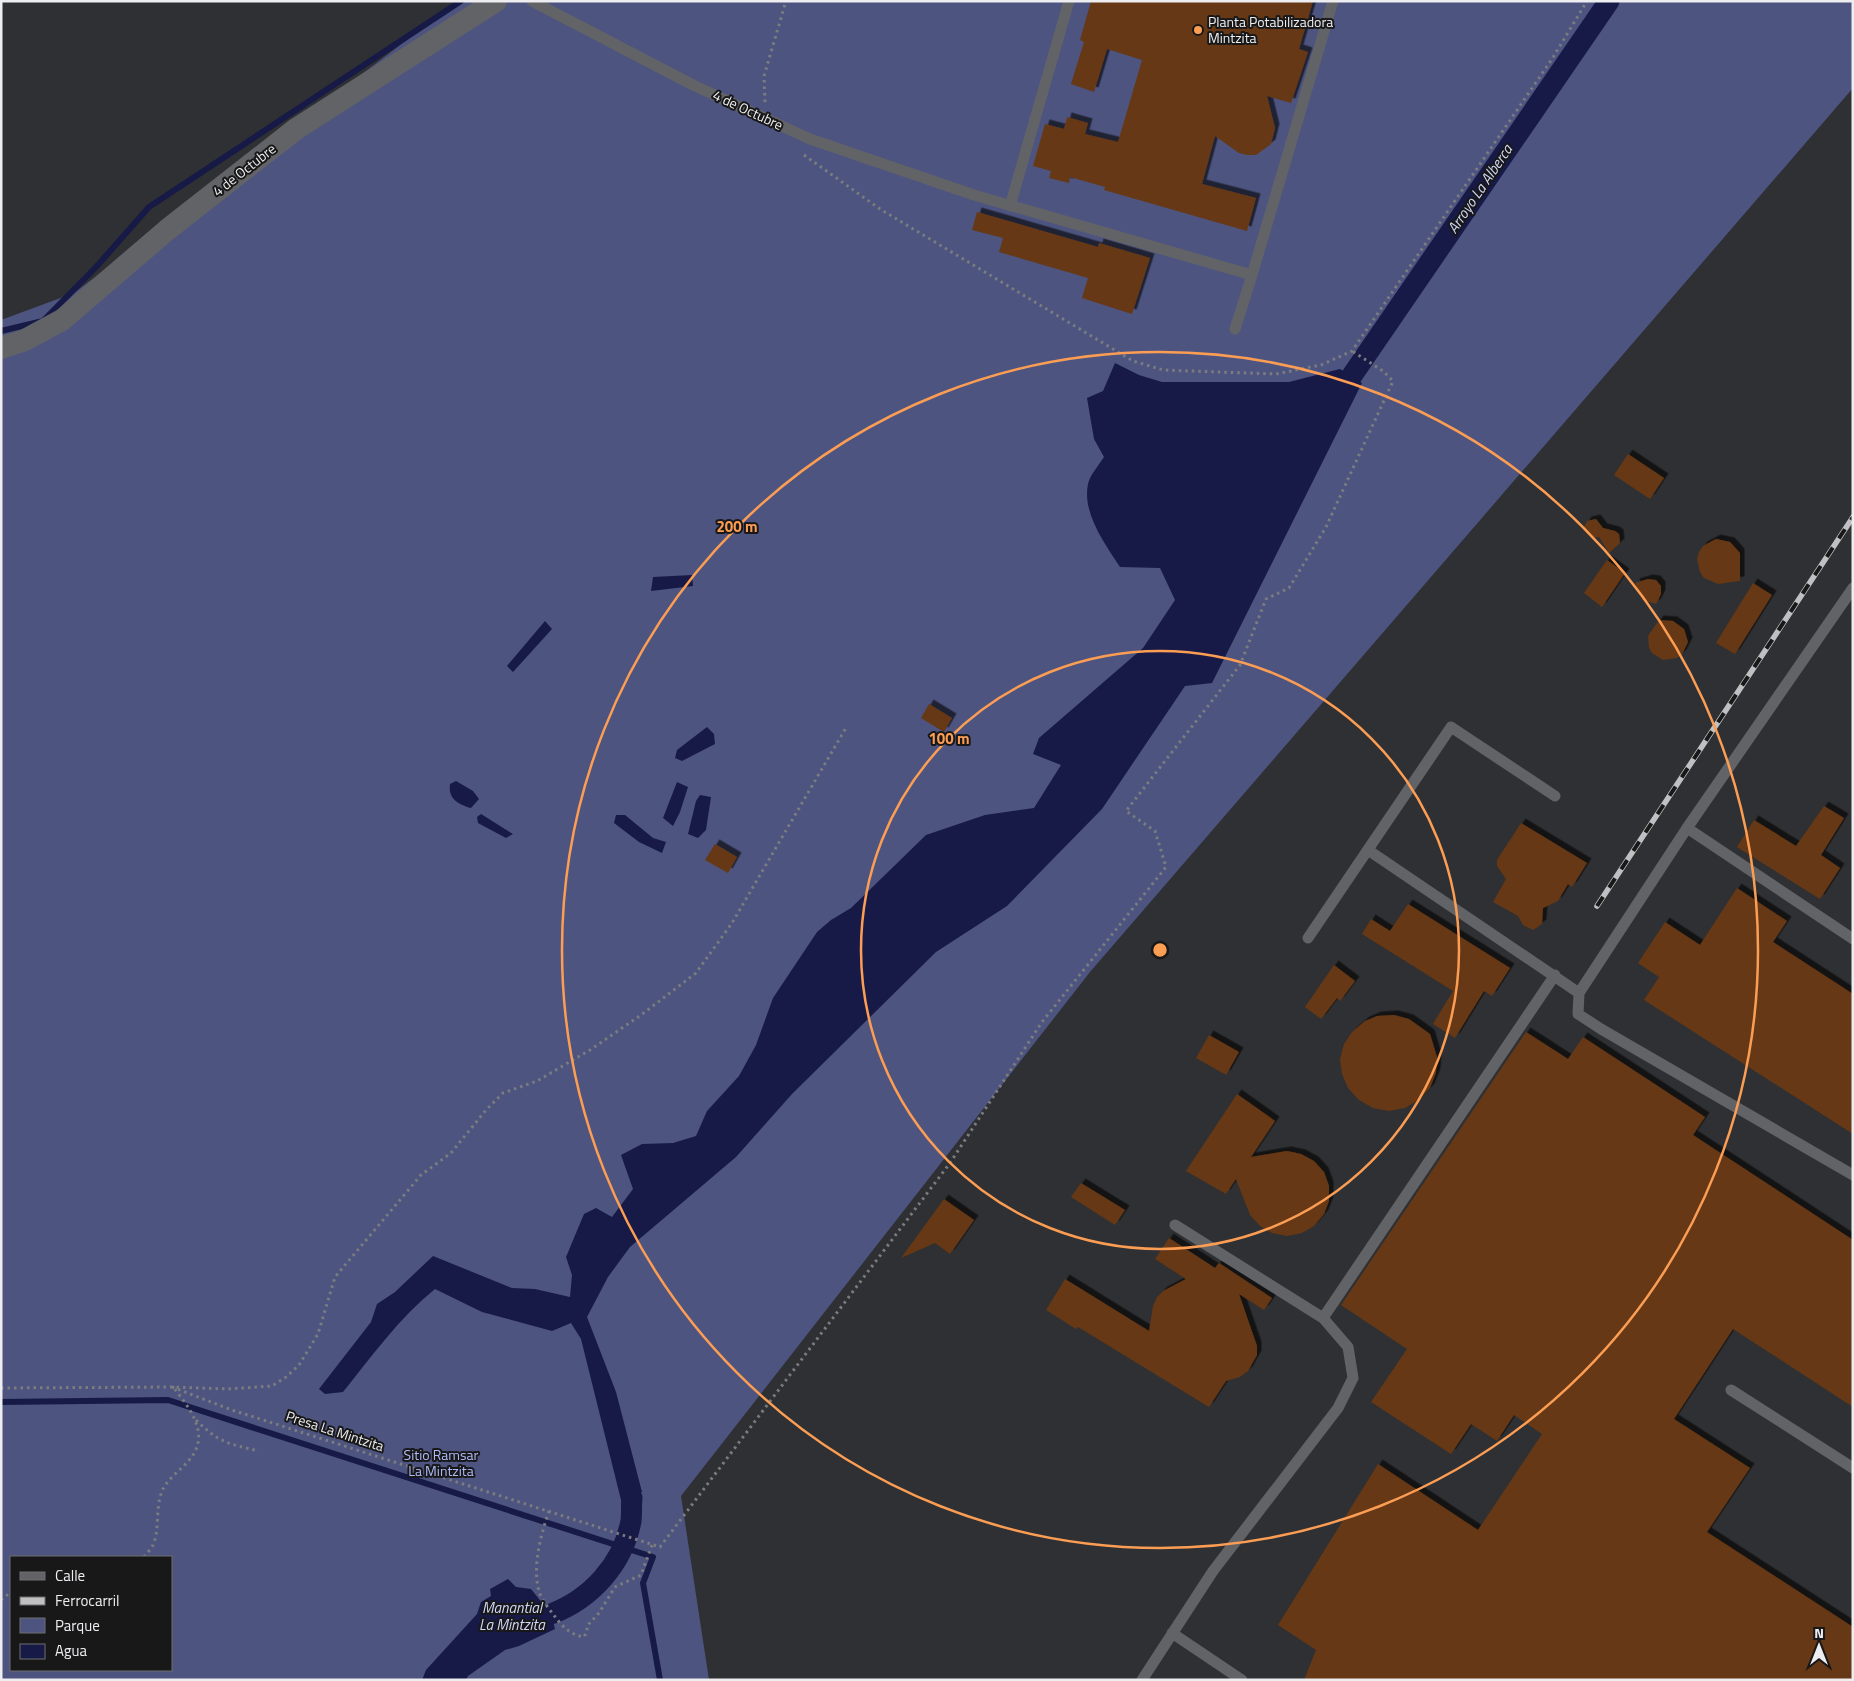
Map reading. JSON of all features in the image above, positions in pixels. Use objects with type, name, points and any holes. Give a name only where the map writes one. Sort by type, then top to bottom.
[{"type":"street","name":"4 de Octubre","points":[[1,348],[25,340],[62,320],[167,230],[296,129],[496,1]]},
{"type":"lane","name":"4 de Octubre","points":[[532,1],[693,86],[810,139],[974,195],[1252,275]]},
{"type":"lane","points":[[1010,206],[1069,1]]},
{"type":"lane","points":[[1235,329],[1333,1]]},
{"type":"lane","points":[[1853,588],[1687,828],[1579,993],[1578,1014],[1853,1175]]},
{"type":"lane","points":[[1308,938],[1451,727],[1554,796]]},
{"type":"lane","points":[[1687,828],[1853,939]]},
{"type":"lane","points":[[1368,850],[1579,993]]},
{"type":"lane","points":[[1323,1318],[1554,975]]},
{"type":"lane","points":[[1142,1680],[1213,1571],[1338,1408],[1353,1378],[1348,1347],[1323,1318],[1175,1225]]},
{"type":"lane","points":[[1731,1390],[1853,1468]]},
{"type":"lane","points":[[1172,1633],[1242,1680]]},
{"type":"path","points":[[766,119],[764,76],[786,1]]},
{"type":"path","points":[[797,150],[880,209],[1133,361],[1163,370],[1276,374],[1321,365],[1353,352],[1552,59],[1587,1]]},
{"type":"path","points":[[549,1511],[543,1528],[538,1562],[539,1591],[545,1603],[560,1623],[577,1636],[584,1637],[587,1626],[599,1614],[615,1587],[641,1575],[652,1545],[660,1547],[735,1450],[950,1163],[1042,1022],[1166,867],[1155,831],[1126,811],[1240,665],[1266,598],[1289,588],[1326,527],[1393,381],[1383,371],[1353,352]]},
{"type":"path","points":[[1,1388],[172,1387],[203,1390],[272,1386],[286,1377],[299,1365],[318,1334],[335,1277],[409,1189],[421,1176],[451,1153],[503,1093],[536,1080],[590,1050],[641,1015],[696,973],[732,923],[846,726]]},
{"type":"path","points":[[145,1556],[153,1545],[156,1514],[162,1490],[192,1458],[198,1440],[196,1420],[191,1408],[172,1387]]},
{"type":"path","name":"Presa La Mintzita","points":[[172,1387],[232,1410],[617,1532],[652,1545]]},
{"type":"path","points":[[196,1420],[209,1434],[223,1443],[259,1451]]},
{"type":"green space","name":"Sitio Ramsar La Mintzita","points":[[458,1],[1853,1],[1853,88],[1090,972],[681,1496],[709,1680],[1,1680],[1,320],[74,293]]},
{"type":"water","points":[[1115,363],[1139,375],[1162,382],[1289,382],[1340,369],[1362,383],[1212,683],[1185,686],[1102,809],[1007,906],[936,952],[792,1094],[736,1157],[630,1247],[608,1277],[587,1317],[616,1392],[642,1492],[622,1504],[581,1339],[571,1323],[552,1331],[482,1312],[435,1289],[398,1325],[343,1392],[325,1394],[319,1389],[371,1322],[377,1304],[395,1292],[433,1256],[512,1288],[535,1289],[570,1297],[572,1275],[566,1257],[584,1214],[596,1208],[612,1217],[633,1189],[621,1155],[642,1144],[673,1143],[696,1136],[707,1111],[739,1076],[756,1045],[773,998],[817,932],[831,920],[851,908],[926,835],[985,815],[1034,808],[1061,765],[1033,754],[1039,738],[1143,648],[1175,600],[1160,568],[1120,567],[1096,528],[1088,506],[1088,484],[1104,457],[1094,439],[1087,398],[1103,391]]},
{"type":"water","points":[[692,575],[693,586],[651,591],[653,577]]},
{"type":"water","points":[[545,621],[552,629],[513,672],[507,666]]},
{"type":"water","points":[[707,727],[714,734],[715,744],[682,761],[675,758],[677,750]]},
{"type":"water","points":[[456,781],[473,791],[479,799],[471,808],[458,803],[452,797],[450,784]]},
{"type":"water","points":[[677,782],[688,787],[680,812],[673,826],[663,818]]},
{"type":"water","points":[[700,795],[711,797],[706,830],[698,838],[688,834],[696,801]]},
{"type":"water","points":[[481,814],[513,834],[506,838],[478,823],[477,817]]},
{"type":"water","points":[[616,815],[625,815],[653,838],[666,842],[662,853],[639,842],[614,823]]},
{"type":"water","name":"Manantial La Mintzita","points":[[508,1579],[516,1587],[531,1589],[551,1614],[555,1629],[519,1646],[505,1650],[468,1676],[466,1680],[422,1680],[426,1670],[477,1614],[481,1602],[491,1596],[490,1589]]},
{"type":"building","points":[[1091,1],[1313,1],[1299,49],[1308,52],[1291,103],[1267,96],[1275,128],[1271,144],[1256,155],[1247,155],[1239,153],[1215,136],[1202,184],[1256,198],[1247,231],[1104,190],[1105,187],[1070,177],[1069,183],[1049,178],[1051,171],[1033,166],[1045,124],[1064,129],[1067,117],[1088,123],[1085,134],[1118,142],[1142,60],[1107,49],[1094,92],[1071,84],[1084,42],[1080,40]]},
{"type":"building","points":[[977,212],[1098,247],[1099,243],[1150,258],[1132,314],[1082,298],[1088,278],[999,252],[1003,238],[972,230]]},
{"type":"building","points":[[1628,454],[1664,478],[1650,499],[1614,475]]},
{"type":"building","points":[[1596,519],[1603,528],[1619,534],[1620,543],[1609,553],[1599,537],[1592,538],[1585,532],[1584,527],[1587,521]]},
{"type":"building","points":[[1716,539],[1730,542],[1740,553],[1740,581],[1718,584],[1704,578],[1700,572],[1697,559],[1699,552],[1703,546]]},
{"type":"building","points":[[1607,560],[1625,573],[1602,607],[1584,593]]},
{"type":"building","points":[[1648,579],[1656,580],[1661,586],[1661,594],[1656,604],[1642,600],[1635,583]]},
{"type":"building","points":[[1753,583],[1772,595],[1735,654],[1716,643]]},
{"type":"building","points":[[1659,620],[1673,621],[1684,629],[1688,642],[1682,654],[1677,658],[1663,660],[1652,653],[1649,648],[1648,636]]},
{"type":"building","points":[[929,704],[952,718],[944,732],[921,718]]},
{"type":"building","points":[[1824,806],[1844,818],[1821,855],[1840,868],[1820,899],[1737,847],[1754,820],[1796,846]]},
{"type":"building","points":[[1521,823],[1587,863],[1572,887],[1568,884],[1558,901],[1543,908],[1542,924],[1533,930],[1523,925],[1518,916],[1493,902],[1506,879],[1497,866],[1497,860]]},
{"type":"building","points":[[715,844],[737,857],[728,873],[705,860]]},
{"type":"building","points":[[1737,888],[1787,921],[1773,942],[1853,994],[1853,1134],[1644,1000],[1659,977],[1638,963],[1665,922],[1700,945]]},
{"type":"building","points":[[1408,904],[1510,968],[1492,996],[1484,991],[1455,1038],[1433,1024],[1453,991],[1362,934],[1371,919],[1390,931]]},
{"type":"building","points":[[1334,965],[1355,981],[1340,1001],[1337,998],[1321,1019],[1305,1007]]},
{"type":"building","points":[[1394,1015],[1409,1019],[1430,1034],[1437,1057],[1436,1073],[1430,1088],[1419,1100],[1405,1108],[1389,1111],[1373,1108],[1359,1100],[1348,1088],[1342,1074],[1340,1059],[1344,1044],[1352,1032],[1365,1021],[1377,1016]]},
{"type":"building","points":[[1526,1032],[1568,1059],[1583,1037],[1705,1117],[1693,1135],[1853,1240],[1853,1407],[1733,1329],[1674,1419],[1750,1468],[1707,1532],[1853,1627],[1853,1680],[1304,1680],[1316,1650],[1278,1625],[1378,1464],[1478,1530],[1542,1434],[1514,1415],[1497,1441],[1471,1424],[1451,1454],[1371,1402],[1407,1349],[1341,1305]]},
{"type":"building","points":[[1209,1035],[1239,1052],[1226,1075],[1196,1058]]},
{"type":"building","points":[[1237,1094],[1275,1121],[1251,1157],[1287,1151],[1301,1154],[1314,1161],[1324,1172],[1329,1186],[1329,1201],[1324,1214],[1314,1226],[1302,1233],[1287,1236],[1272,1233],[1260,1226],[1250,1215],[1236,1179],[1226,1194],[1186,1171]]},
{"type":"building","points":[[1081,1183],[1125,1210],[1115,1225],[1071,1197]]},
{"type":"building","points":[[944,1199],[974,1220],[950,1254],[935,1243],[901,1258]]},
{"type":"building","points":[[1169,1238],[1215,1268],[1219,1263],[1272,1298],[1264,1310],[1239,1294],[1257,1346],[1257,1355],[1248,1371],[1240,1377],[1226,1381],[1209,1407],[1078,1327],[1076,1329],[1046,1310],[1065,1279],[1149,1331],[1153,1306],[1157,1297],[1163,1291],[1186,1279],[1155,1259]]},
{"type":"waterway","points":[[1,331],[43,321],[97,266],[149,207],[461,1]]},
{"type":"waterway","name":"Arroyo La Alberca","points":[[1351,377],[1609,1]]},
{"type":"waterway","points":[[1,1402],[168,1400],[653,1557],[643,1583],[660,1680]]},
{"type":"waterway","points":[[551,1614],[566,1607],[592,1589],[613,1565],[627,1537],[631,1521],[632,1498]]},
{"type":"railway","points":[[1597,906],[1853,517]]},
{"type":"place","name":"Planta Potabilizadora Mintzita","points":[[1198,30]]}]
